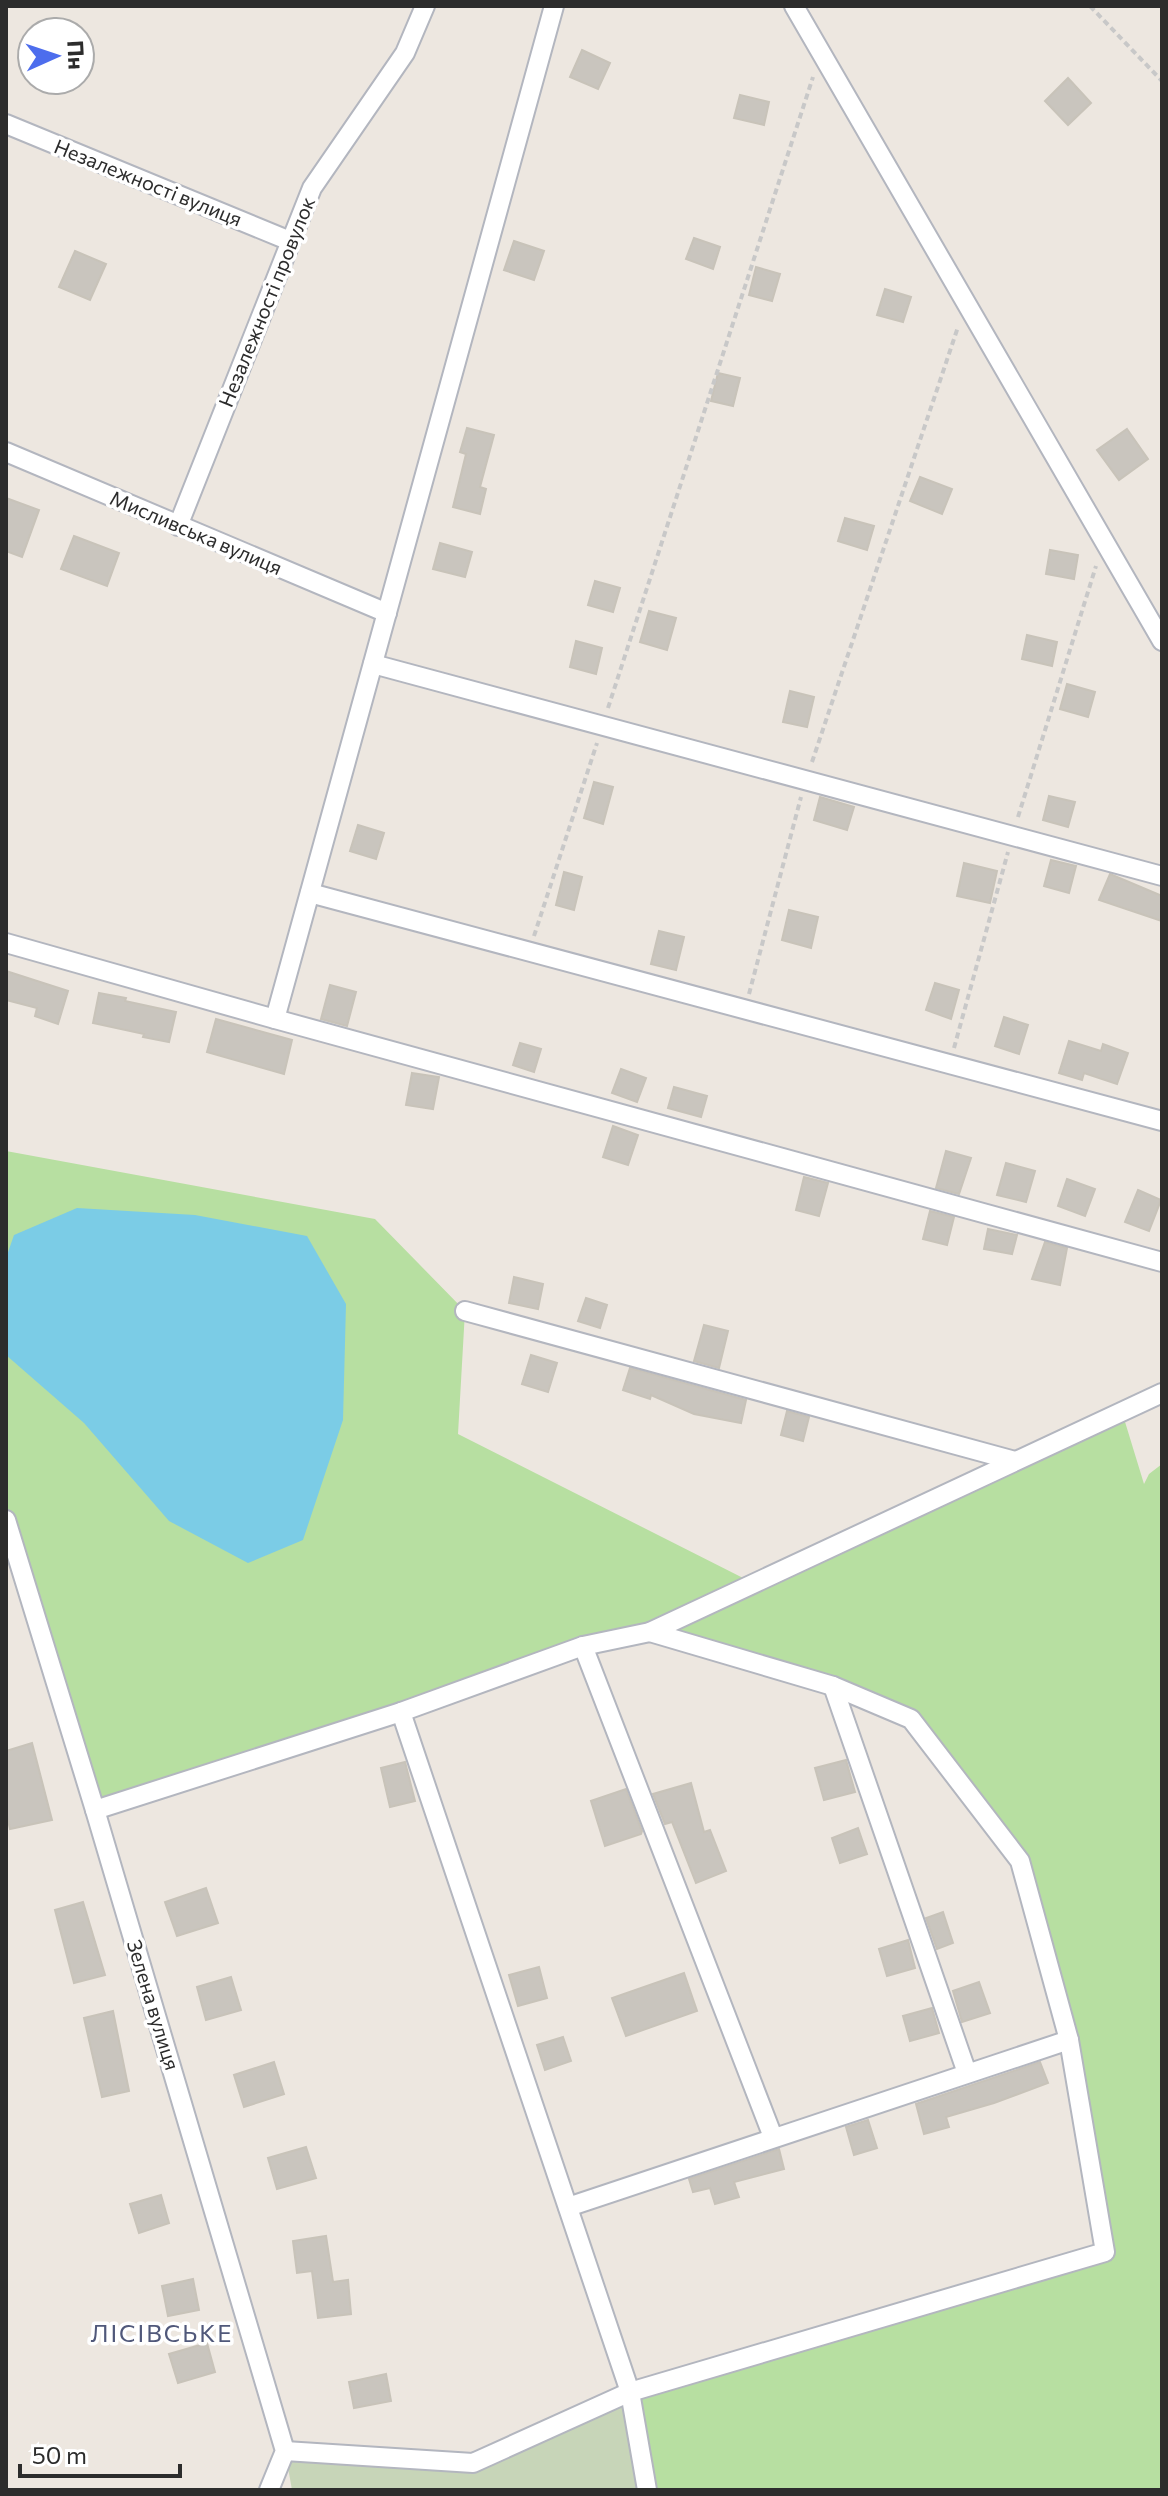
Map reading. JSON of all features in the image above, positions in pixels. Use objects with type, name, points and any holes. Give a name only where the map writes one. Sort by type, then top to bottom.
[{"type":"street","name":"Незалежності провулок","points":[[178,526],[312,188],[405,53],[425,6]]},
{"type":"street","points":[[275,1019],[554,6]]},
{"type":"street","points":[[794,6],[1162,641]]},
{"type":"street","name":"Незалежності вулиця","points":[[6,124],[290,241]]},
{"type":"street","name":"Мисливська вулиця","points":[[6,452],[387,613]]},
{"type":"street","points":[[373,664],[1162,876]]},
{"type":"street","points":[[310,893],[1162,1121]]},
{"type":"street","points":[[6,943],[1162,1262]]},
{"type":"street","points":[[465,1311],[1015,1461]]},
{"type":"street","points":[[95,1810],[401,1712],[583,1646],[650,1632],[1162,1393]]},
{"type":"street","name":"Зелена вулиця","points":[[6,1520],[285,2451]]},
{"type":"street","points":[[269,2490],[285,2451],[473,2463],[630,2392],[1105,2252],[1069,2040],[1020,1861],[911,1719],[833,1686],[650,1632]]},
{"type":"street","points":[[583,1646],[773,2137]]},
{"type":"street","points":[[833,1686],[967,2073]]},
{"type":"street","points":[[401,1712],[630,2392],[647,2490]]},
{"type":"street","points":[[568,2207],[1069,2040]]},
{"type":"path","points":[[1090,6],[1162,81]]},
{"type":"path","points":[[529,951],[821,52]]},
{"type":"path","points":[[745,1009],[806,780],[966,302]]},
{"type":"path","points":[[949,1064],[1012,836],[1104,541]]},
{"type":"green space","points":[[6,1151],[375,1219],[465,1311],[458,1434],[753,1583],[1122,1412],[1144,1484],[1149,1474],[1162,1464],[1162,2490],[647,2490],[630,2392],[1104,2252],[1069,2040],[1020,1861],[911,1719],[650,1632],[95,1810],[6,1520]]},
{"type":"green space","points":[[630,2392],[647,2490],[292,2490],[285,2451],[473,2463]]},
{"type":"water","points":[[77,1208],[195,1215],[307,1236],[346,1304],[343,1420],[303,1540],[248,1563],[169,1521],[84,1423],[6,1355],[6,1258],[14,1235]]},
{"type":"building","points":[[582,50],[610,63],[598,89],[570,77]]},
{"type":"building","points":[[1068,78],[1091,103],[1068,125],[1045,101]]},
{"type":"building","points":[[740,95],[769,102],[764,125],[734,118]]},
{"type":"building","points":[[694,238],[720,247],[713,269],[686,259]]},
{"type":"building","points":[[514,241],[544,251],[534,280],[504,270]]},
{"type":"building","points":[[75,251],[106,264],[90,300],[59,287]]},
{"type":"building","points":[[756,267],[780,274],[772,301],[749,295]]},
{"type":"building","points":[[885,289],[911,297],[903,322],[877,315]]},
{"type":"building","points":[[718,373],[740,378],[733,406],[711,401]]},
{"type":"building","points":[[467,428],[494,435],[480,487],[486,489],[480,514],[453,507],[466,454],[460,452]]},
{"type":"building","points":[[1127,429],[1148,459],[1119,480],[1097,450]]},
{"type":"building","points":[[920,477],[952,489],[942,514],[910,501]]},
{"type":"building","points":[[6,498],[39,510],[22,557],[6,551]]},
{"type":"building","points":[[845,518],[874,526],[867,550],[838,541]]},
{"type":"building","points":[[74,536],[119,553],[107,586],[61,569]]},
{"type":"building","points":[[440,543],[472,552],[465,577],[433,569]]},
{"type":"building","points":[[1050,550],[1078,555],[1074,579],[1046,574]]},
{"type":"building","points":[[595,581],[620,588],[613,612],[588,605]]},
{"type":"building","points":[[649,611],[676,618],[667,650],[640,642]]},
{"type":"building","points":[[1027,635],[1057,642],[1052,666],[1022,659]]},
{"type":"building","points":[[576,641],[602,648],[596,674],[570,667]]},
{"type":"building","points":[[1067,684],[1095,692],[1088,717],[1060,709]]},
{"type":"building","points":[[790,691],[814,697],[807,727],[783,722]]},
{"type":"building","points":[[594,782],[613,787],[603,824],[584,818]]},
{"type":"building","points":[[1049,796],[1075,802],[1068,827],[1043,820]]},
{"type":"building","points":[[820,797],[854,807],[847,830],[814,820]]},
{"type":"building","points":[[358,825],[384,833],[376,859],[350,851]]},
{"type":"building","points":[[1051,860],[1076,866],[1069,893],[1044,886]]},
{"type":"building","points":[[964,863],[997,871],[990,903],[957,896]]},
{"type":"building","points":[[564,872],[582,877],[574,910],[556,905]]},
{"type":"building","points":[[1110,874],[1162,896],[1162,921],[1099,900]]},
{"type":"building","points":[[789,910],[818,917],[811,948],[782,940]]},
{"type":"building","points":[[659,931],[684,937],[676,970],[651,964]]},
{"type":"building","points":[[6,971],[68,991],[58,1024],[35,1016],[37,1008],[6,1000]]},
{"type":"building","points":[[935,983],[959,990],[951,1019],[926,1010]]},
{"type":"building","points":[[330,985],[356,992],[347,1026],[321,1019]]},
{"type":"building","points":[[99,993],[176,1012],[169,1042],[93,1023]]},
{"type":"building","points":[[1004,1017],[1028,1025],[1019,1054],[995,1046]]},
{"type":"building","points":[[216,1019],[292,1040],[284,1074],[207,1052]]},
{"type":"building","points":[[1069,1041],[1101,1051],[1103,1044],[1128,1053],[1117,1084],[1084,1073],[1082,1080],[1059,1073]]},
{"type":"building","points":[[520,1043],[541,1049],[534,1072],[513,1065]]},
{"type":"building","points":[[621,1069],[646,1078],[637,1102],[612,1093]]},
{"type":"building","points":[[412,1073],[439,1077],[433,1109],[406,1105]]},
{"type":"building","points":[[674,1087],[707,1096],[701,1117],[668,1108]]},
{"type":"building","points":[[613,1126],[638,1135],[628,1165],[603,1157]]},
{"type":"building","points":[[946,1151],[971,1158],[959,1194],[936,1188]]},
{"type":"building","points":[[1006,1163],[1035,1171],[1026,1202],[997,1195]]},
{"type":"building","points":[[804,1177],[828,1183],[819,1216],[796,1210]]},
{"type":"building","points":[[1067,1179],[1095,1189],[1085,1216],[1058,1206]]},
{"type":"building","points":[[1138,1190],[1161,1200],[1149,1231],[1125,1222]]},
{"type":"building","points":[[930,1211],[954,1217],[947,1245],[923,1239]]},
{"type":"building","points":[[988,1229],[1017,1235],[1012,1254],[984,1249]]},
{"type":"building","points":[[1045,1242],[1067,1248],[1060,1285],[1032,1279]]},
{"type":"building","points":[[514,1277],[543,1284],[538,1309],[509,1303]]},
{"type":"building","points":[[586,1298],[607,1305],[600,1328],[578,1321]]},
{"type":"building","points":[[704,1325],[728,1331],[719,1368],[694,1361]]},
{"type":"building","points":[[531,1355],[557,1363],[548,1392],[522,1384]]},
{"type":"building","points":[[630,1368],[746,1400],[741,1423],[694,1414],[651,1395],[650,1399],[623,1390]]},
{"type":"building","points":[[787,1411],[809,1417],[803,1441],[781,1435]]},
{"type":"building","points":[[32,1743],[52,1820],[10,1829],[6,1812],[6,1751]]},
{"type":"building","points":[[846,1760],[855,1792],[824,1800],[815,1768]]},
{"type":"building","points":[[405,1762],[415,1801],[390,1807],[381,1768]]},
{"type":"building","points":[[691,1783],[704,1832],[710,1830],[726,1871],[696,1883],[672,1822],[665,1824],[653,1794]]},
{"type":"building","points":[[626,1789],[641,1834],[605,1846],[591,1801]]},
{"type":"building","points":[[858,1828],[867,1854],[840,1863],[832,1838]]},
{"type":"building","points":[[206,1888],[218,1923],[177,1936],[165,1902]]},
{"type":"building","points":[[83,1902],[105,1975],[74,1983],[55,1910]]},
{"type":"building","points":[[943,1912],[953,1943],[937,1949],[926,1918]]},
{"type":"building","points":[[908,1940],[915,1968],[887,1976],[879,1949]]},
{"type":"building","points":[[539,1967],[547,1998],[518,2006],[509,1975]]},
{"type":"building","points":[[684,1973],[697,2011],[626,2036],[612,1998]]},
{"type":"building","points":[[231,1977],[241,2010],[206,2020],[197,1987]]},
{"type":"building","points":[[979,1982],[990,2013],[962,2022],[953,1991]]},
{"type":"building","points":[[932,2008],[939,2033],[910,2041],[903,2016]]},
{"type":"building","points":[[113,2011],[129,2091],[102,2097],[84,2018]]},
{"type":"building","points":[[563,2037],[571,2061],[545,2070],[537,2045]]},
{"type":"building","points":[[274,2062],[284,2094],[244,2107],[234,2075]]},
{"type":"building","points":[[1040,2062],[1048,2083],[946,2117],[949,2127],[924,2134],[916,2104]]},
{"type":"building","points":[[868,2120],[877,2148],[854,2155],[846,2127]]},
{"type":"building","points":[[306,2147],[316,2178],[277,2189],[268,2158]]},
{"type":"building","points":[[779,2149],[784,2169],[734,2182],[739,2197],[715,2204],[710,2188],[693,2192],[689,2179]]},
{"type":"building","points":[[161,2195],[169,2223],[139,2233],[130,2204]]},
{"type":"building","points":[[326,2236],[333,2282],[348,2280],[351,2314],[318,2318],[312,2271],[297,2273],[293,2241]]},
{"type":"building","points":[[193,2279],[199,2310],[168,2316],[162,2286]]},
{"type":"building","points":[[207,2343],[215,2372],[178,2383],[169,2354]]},
{"type":"building","points":[[386,2374],[391,2401],[354,2408],[349,2382]]},
{"type":"district","name":"ЛІСІВСЬКЕ","points":[[162,2334]]}]
